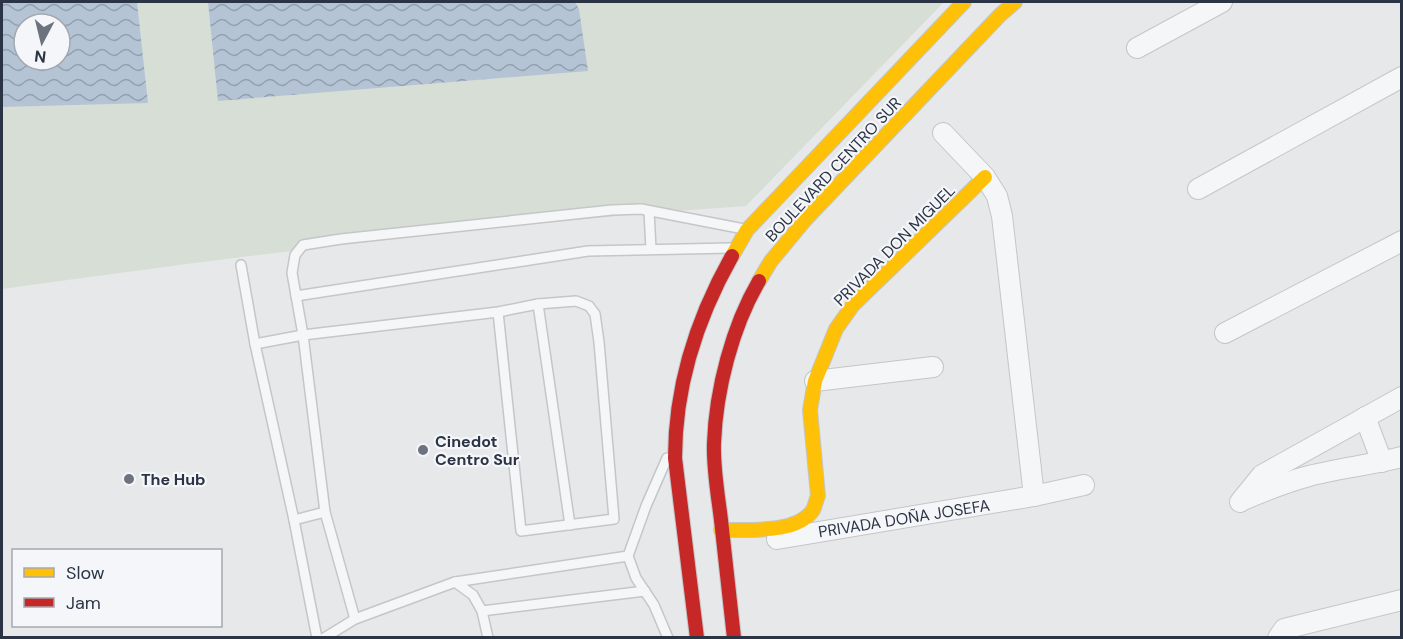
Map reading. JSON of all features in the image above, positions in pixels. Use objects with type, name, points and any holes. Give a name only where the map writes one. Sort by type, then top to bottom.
[{"type":"street","name":"BOULEVARD CENTRO SUR","points":[[697,638],[675,458],[675,439],[685,374],[701,320],[718,281],[747,230],[964,2]]},
{"type":"street","name":"BOULEVARD CENTRO SUR","points":[[734,638],[714,445],[721,385],[736,330],[750,296],[771,261],[805,220],[1015,2]]},
{"type":"street","points":[[1137,48],[1198,7],[1222,2]]},
{"type":"street","points":[[1198,189],[1401,77]]},
{"type":"street","points":[[943,133],[985,177],[997,196],[1002,216],[1034,496]]},
{"type":"street","name":"PRIVADA DON MIGUEL","points":[[811,514],[818,496],[810,410],[815,381],[836,329],[853,305],[985,177]]},
{"type":"street","points":[[1225,333],[1401,241]]},
{"type":"street","points":[[815,381],[933,368]]},
{"type":"street","points":[[1401,397],[1262,475],[1240,501],[1310,476],[1401,457]]},
{"type":"street","points":[[1365,417],[1382,462]]},
{"type":"street","name":"PRIVADA DOÑA JOSEFA","points":[[722,536],[779,539],[1034,496],[1084,485]]},
{"type":"street","name":"PRIVADA DOÑA JOSEFA","points":[[722,536],[789,526],[811,514]]},
{"type":"street","points":[[1278,638],[1284,628],[1401,600]]},
{"type":"lane","points":[[355,620],[325,512],[303,335],[292,273],[295,255],[303,245],[341,239],[641,209],[747,230]]},
{"type":"lane","points":[[649,211],[651,249]]},
{"type":"lane","points":[[296,296],[588,251],[736,248]]},
{"type":"lane","points":[[241,265],[255,344],[294,520],[317,638]]},
{"type":"lane","points":[[255,344],[303,335],[498,312],[538,304],[576,301],[589,306],[595,314],[599,342],[614,519],[521,531],[498,312]]},
{"type":"lane","points":[[538,304],[570,525]]},
{"type":"lane","points":[[668,638],[654,606],[636,578],[628,556],[646,506],[675,439]]},
{"type":"lane","points":[[294,520],[325,512]]},
{"type":"lane","points":[[324,638],[355,620],[455,582],[628,556]]},
{"type":"lane","points":[[455,582],[473,595],[482,611],[488,638]]},
{"type":"lane","points":[[482,611],[645,591]]},
{"type":"shaded area","points":[[2,2],[944,2],[746,206],[559,221],[187,264],[2,289]]},
{"type":"water","points":[[2,2],[137,2],[148,103],[2,107]]},
{"type":"water","points":[[208,2],[575,2],[579,9],[588,71],[218,101]]},
{"type":"traffic: slow","points":[[732,256],[747,230],[964,2]]},
{"type":"traffic: slow","points":[[759,281],[771,261],[805,220],[1015,2]]},
{"type":"traffic: slow","points":[[721,530],[783,527],[795,524],[813,510],[818,496],[810,410],[815,381],[836,329],[853,305],[985,177]]},
{"type":"traffic: jam","points":[[697,638],[675,458],[676,431],[690,354],[708,304],[732,256]]},
{"type":"traffic: jam","points":[[734,638],[715,472],[715,423],[722,381],[733,338],[759,281]]},
{"type":"place","name":"Cinedot Centro Sur","points":[[423,450]]},
{"type":"place","name":"The Hub","points":[[129,479]]}]
